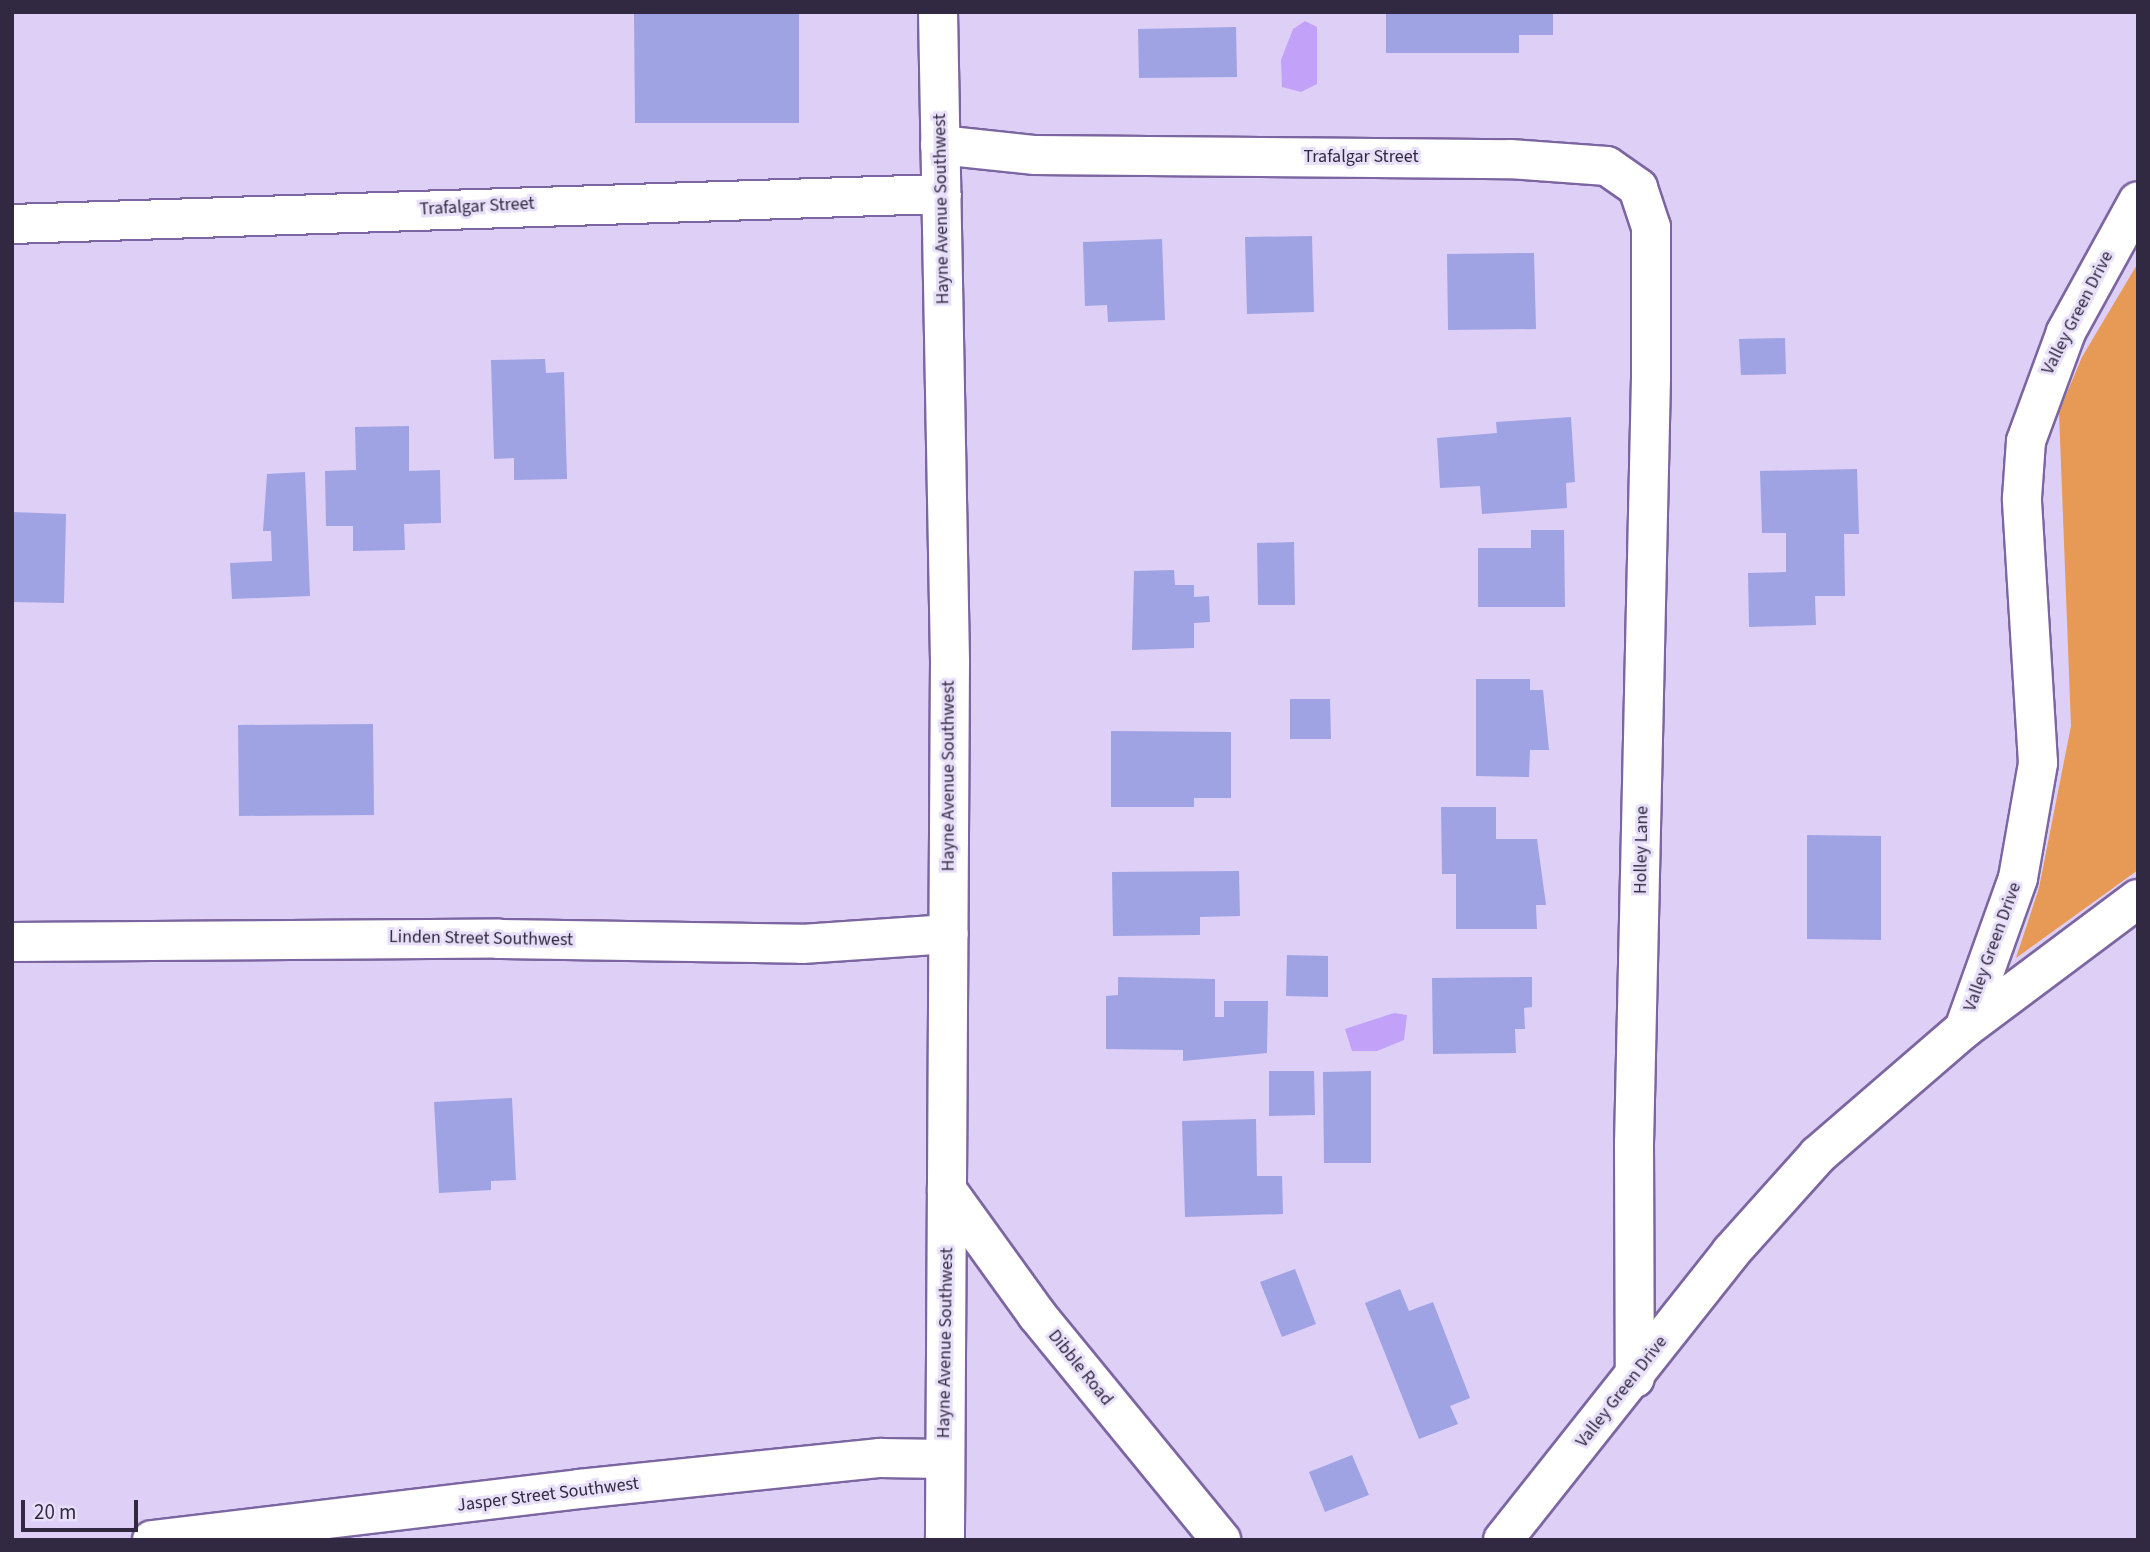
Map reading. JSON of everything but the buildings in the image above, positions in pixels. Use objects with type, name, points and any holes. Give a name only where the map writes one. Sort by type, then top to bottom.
[{"type":"street","name":"Hayne Avenue Southwest","points":[[938,12],[948,934],[945,1540]]},
{"type":"street","name":"Trafalgar Street","points":[[940,145],[1035,155],[1510,159],[1607,166],[1638,188],[1647,205],[1651,322]]},
{"type":"street","name":"Trafalgar Street","points":[[12,224],[942,194]]},
{"type":"street","name":"Valley Green Drive","points":[[1503,1540],[1635,1378],[1731,1252],[1818,1155],[1964,1029],[2018,878],[2038,763],[2022,498],[2026,441],[2066,332],[2138,201]]},
{"type":"street","name":"Holley Lane","points":[[1635,1378],[1651,322]]},
{"type":"street","points":[[1964,1029],[2138,899]]},
{"type":"street","name":"Linden Street Southwest","points":[[12,942],[459,938],[802,944],[948,934]]},
{"type":"street","name":"Dibble Road","points":[[947,1190],[1037,1315],[1222,1540]]},
{"type":"street","name":"Jasper Street Southwest","points":[[152,1540],[251,1534],[880,1458],[944,1458]]},
{"type":"shaded area","points":[[1305,21],[1317,27],[1317,84],[1301,92],[1282,87],[1281,60],[1293,29]]},
{"type":"shaded area","points":[[2138,263],[2138,870],[2016,958],[2039,888],[2071,726],[2059,412],[2082,357]]},
{"type":"shaded area","points":[[1394,1013],[1407,1015],[1404,1040],[1377,1051],[1352,1051],[1345,1029]]}]
